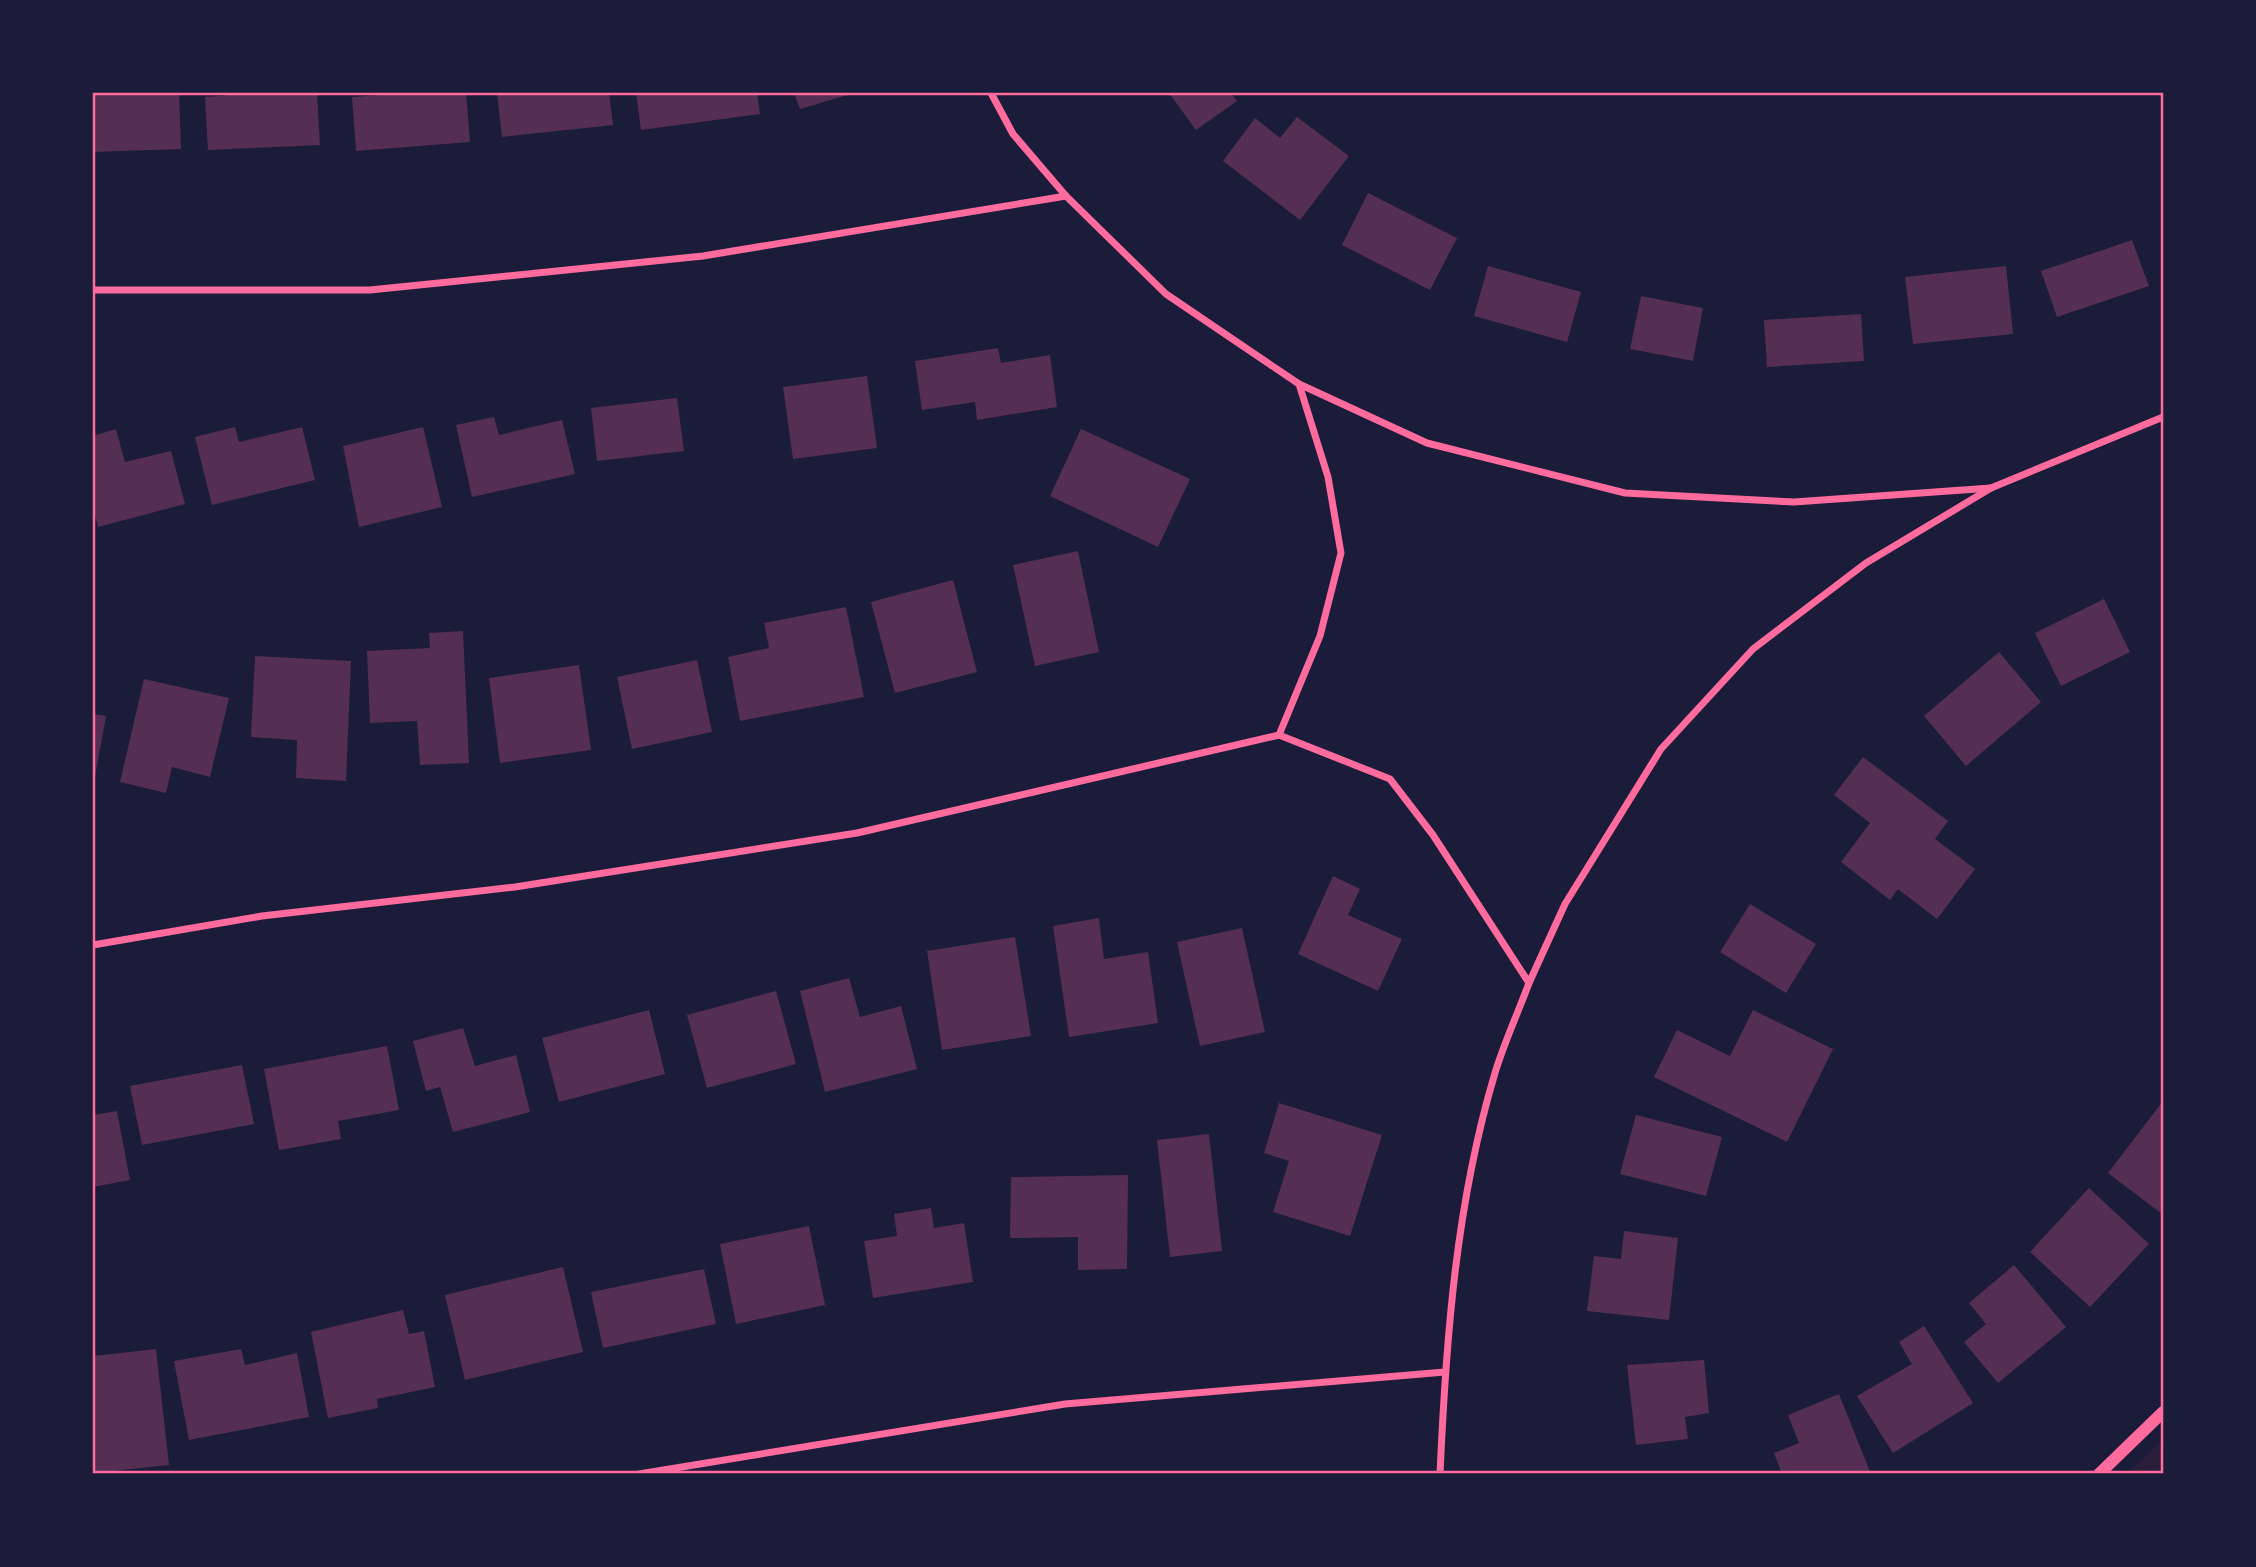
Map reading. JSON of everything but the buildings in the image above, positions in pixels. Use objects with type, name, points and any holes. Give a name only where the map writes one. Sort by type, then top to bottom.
[{"type":"street","points":[[992,93],[1013,134],[1066,195],[1166,294],[1298,384],[1427,443],[1625,493],[1794,502],[1991,488]]},
{"type":"street","points":[[93,290],[370,290],[703,256],[1066,195]]},
{"type":"street","points":[[1279,735],[1320,636],[1341,553],[1328,477],[1298,384]]},
{"type":"street","points":[[1440,1474],[1445,1372],[1456,1258],[1471,1174],[1496,1072],[1529,983],[1565,904],[1661,749],[1752,649],[1866,563],[1991,488],[2163,417]]},
{"type":"street","points":[[93,945],[262,916],[514,887],[857,833],[1279,735],[1390,779],[1433,835],[1529,983]]},
{"type":"street","points":[[639,1474],[1065,1404],[1445,1372]]},
{"type":"street","points":[[2099,1474],[2163,1412]]},
{"type":"shaded area","points":[[2163,1440],[2163,1474],[2127,1474]]}]
